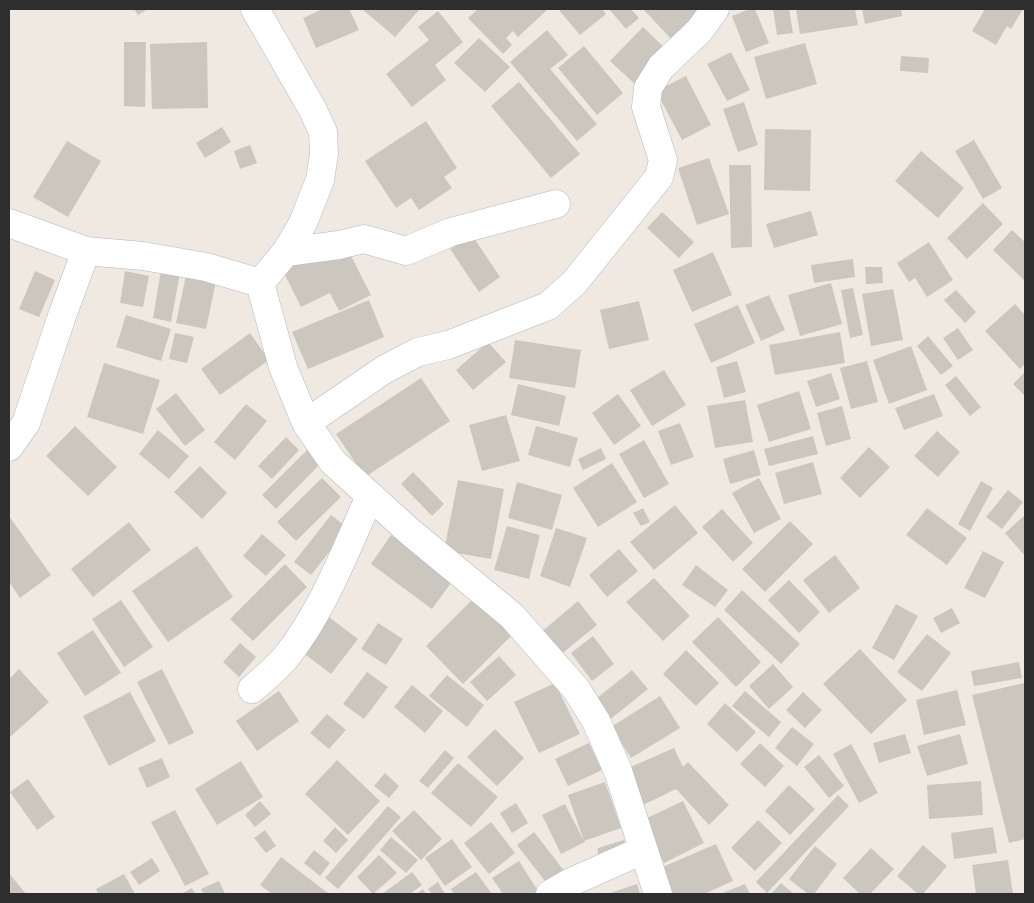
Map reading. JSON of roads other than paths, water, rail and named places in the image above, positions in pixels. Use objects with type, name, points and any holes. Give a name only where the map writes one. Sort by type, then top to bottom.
[{"type":"street","points":[[255,9],[314,110],[323,132],[324,154],[320,180],[303,223],[286,252],[260,283]]},
{"type":"street","points":[[306,423],[385,368],[418,352],[448,345],[548,306],[574,283],[659,177],[663,160],[646,107],[648,88],[661,67],[699,31],[715,9]]},
{"type":"street","points":[[286,252],[338,245],[364,239],[406,251],[451,232],[556,204]]},
{"type":"street","points":[[9,223],[86,252],[143,256],[206,268],[260,283]]},
{"type":"street","points":[[9,447],[26,423],[63,313],[86,252]]},
{"type":"street","points":[[260,283],[283,367],[306,423],[333,462],[370,496],[512,616],[576,689],[596,721],[618,771],[658,894]]},
{"type":"street","points":[[252,689],[285,658],[305,630],[322,599],[370,496]]},
{"type":"street","points":[[550,894],[569,883],[643,850]]}]
